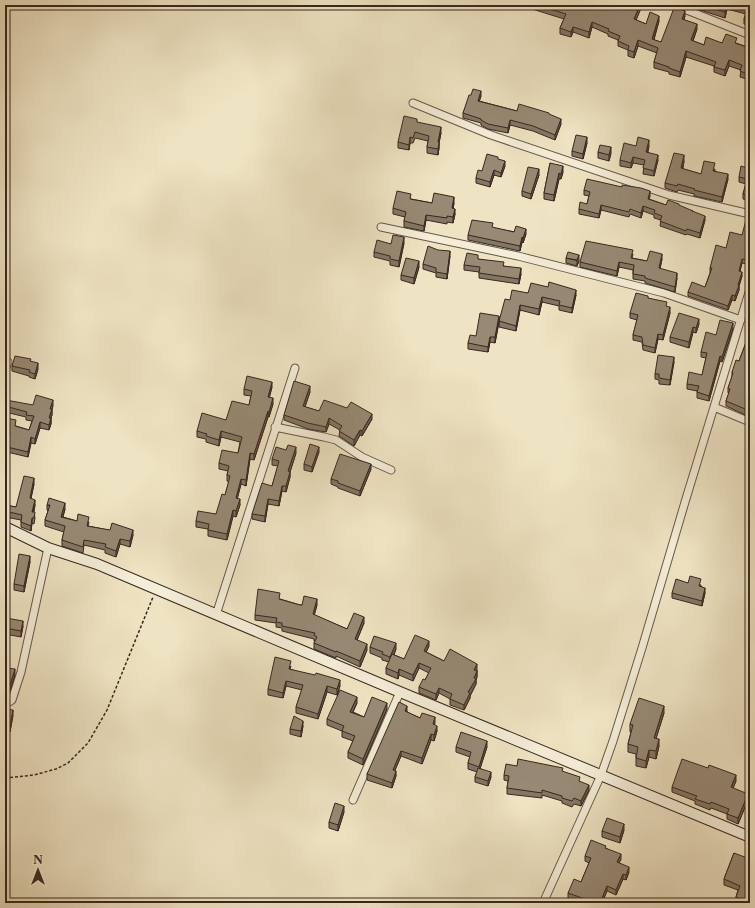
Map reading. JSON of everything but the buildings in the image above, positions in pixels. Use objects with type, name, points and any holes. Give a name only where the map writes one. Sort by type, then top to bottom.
[{"type":"main road","points":[[5,527],[48,548],[97,564],[156,590],[750,837]]},
{"type":"street","points":[[674,5],[750,35]]},
{"type":"street","points":[[413,104],[491,135],[662,192],[750,214]]},
{"type":"street","points":[[381,227],[518,256],[656,291],[741,320]]},
{"type":"street","points":[[543,903],[601,775],[613,741],[750,289]]},
{"type":"street","points":[[5,370],[8,362]]},
{"type":"street","points":[[216,615],[295,368]]},
{"type":"street","points":[[714,407],[750,422]]},
{"type":"street","points":[[275,427],[324,436],[336,440],[362,457],[391,470]]},
{"type":"street","points":[[5,702],[12,700],[21,672],[48,548]]},
{"type":"street","points":[[353,800],[400,692]]},
{"type":"path","points":[[5,778],[34,775],[56,769],[68,763],[88,743],[106,710],[156,590]]}]
